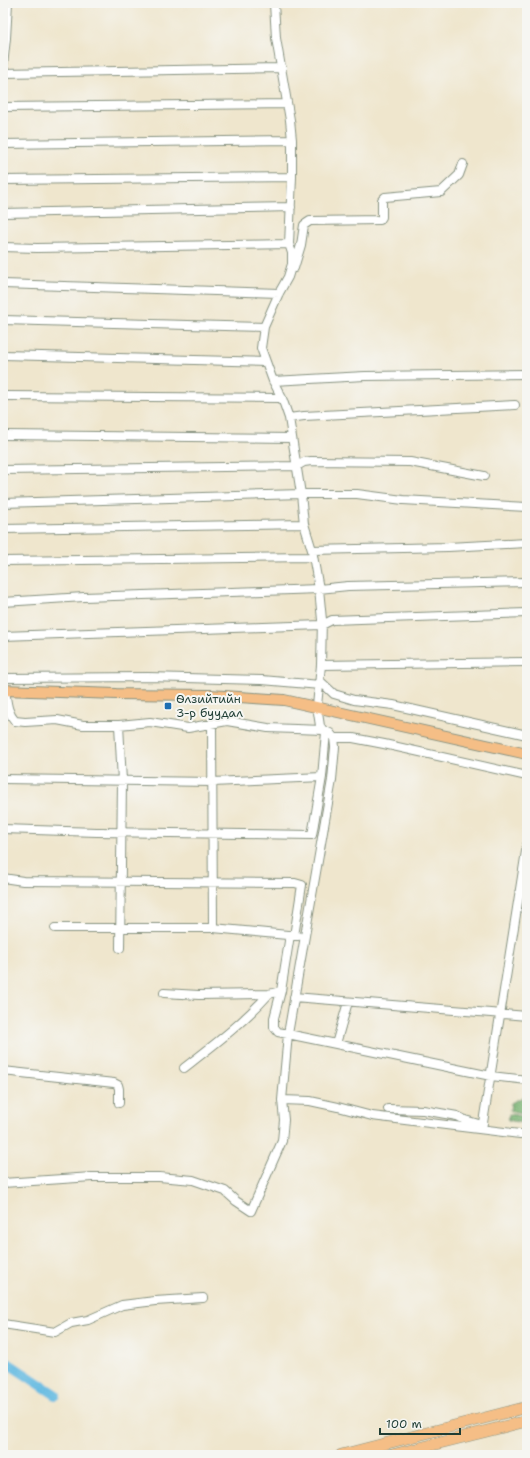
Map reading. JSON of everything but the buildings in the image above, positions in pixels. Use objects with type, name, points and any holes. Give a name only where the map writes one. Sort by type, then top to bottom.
[{"type":"highway","points":[[341,1455],[527,1407]]},
{"type":"highway","points":[[392,1455],[527,1421]]},
{"type":"main road","points":[[4,690],[210,695],[284,700],[317,706],[527,754]]},
{"type":"street","points":[[3,66],[8,3]]},
{"type":"street","points":[[274,3],[276,38],[282,68],[292,140],[289,244],[292,253],[292,264],[288,277]]},
{"type":"street","points":[[3,73],[282,68]]},
{"type":"street","points":[[3,107],[287,104]]},
{"type":"street","points":[[3,144],[292,140]]},
{"type":"street","points":[[463,164],[460,175],[441,192],[384,197],[382,200],[382,217],[380,220],[306,222],[304,225],[302,245],[294,268],[279,294],[264,327],[261,348],[289,418],[301,494],[304,524],[312,553],[319,589],[322,625],[320,683],[317,706],[320,726],[334,738],[353,738],[376,742],[527,776]]},
{"type":"street","points":[[3,180],[292,177]]},
{"type":"street","points":[[3,213],[291,207]]},
{"type":"street","points":[[3,247],[37,248],[289,244]]},
{"type":"street","points":[[3,284],[279,294]]},
{"type":"street","points":[[3,320],[264,327]]},
{"type":"street","points":[[3,355],[266,362]]},
{"type":"street","points":[[273,381],[365,376],[527,374]]},
{"type":"street","points":[[3,396],[282,398]]},
{"type":"street","points":[[289,418],[515,405]]},
{"type":"street","points":[[3,435],[292,438]]},
{"type":"street","points":[[3,470],[297,466],[304,462],[311,461],[410,462],[484,476]]},
{"type":"street","points":[[3,503],[301,494],[357,494],[403,500],[527,508]]},
{"type":"street","points":[[3,529],[304,524]]},
{"type":"street","points":[[3,561],[312,553],[527,543]]},
{"type":"street","points":[[3,602],[84,597],[319,589],[348,586],[527,582]]},
{"type":"street","points":[[3,636],[322,625],[332,620],[527,613]]},
{"type":"street","points":[[321,665],[527,662]]},
{"type":"street","points":[[3,678],[148,677],[320,683],[334,694],[354,700],[393,705],[527,735]]},
{"type":"street","points":[[4,690],[8,707],[7,716],[15,721],[25,722],[57,720],[83,725],[119,725],[150,722],[188,728],[227,721],[268,728],[324,731]]},
{"type":"street","points":[[212,723],[213,928]]},
{"type":"street","points":[[119,725],[122,781],[120,948]]},
{"type":"street","points":[[3,829],[312,835],[322,777],[324,731]]},
{"type":"street","points":[[3,1183],[92,1177],[159,1177],[193,1180],[225,1191],[236,1201],[251,1211],[282,1141],[284,1120],[282,1100],[288,1034],[332,780],[335,747],[334,738]]},
{"type":"street","points":[[3,779],[213,782],[322,777]]},
{"type":"street","points":[[482,1127],[527,846]]},
{"type":"street","points":[[3,878],[23,881],[295,883],[302,885],[281,991],[274,1018],[274,1027],[278,1032],[490,1076],[527,1080]]},
{"type":"street","points":[[55,928],[213,928],[305,937]]},
{"type":"street","points":[[164,993],[199,995],[269,994],[281,991]]},
{"type":"street","points":[[184,1068],[246,1018],[269,994]]},
{"type":"street","points":[[294,997],[527,1016]]},
{"type":"street","points":[[336,1044],[348,1002]]},
{"type":"street","points":[[3,1071],[114,1083],[118,1085],[119,1103]]},
{"type":"street","points":[[282,1100],[310,1101],[378,1117],[482,1127],[520,1134]]},
{"type":"street","points":[[378,1117],[390,1107],[423,1110],[457,1116],[482,1127]]},
{"type":"street","points":[[3,1324],[55,1332],[71,1323],[88,1320],[122,1305],[155,1300],[203,1298]]},
{"type":"green space","points":[[527,1095],[527,1106],[525,1106],[524,1113],[510,1111],[511,1103]]},
{"type":"green space","points":[[509,1114],[527,1117],[527,1124],[508,1120]]},
{"type":"waterway","points":[[3,1360],[56,1395]]},
{"type":"place","name":"Өлзийтийн 3-р буудал","points":[[168,706]]}]
